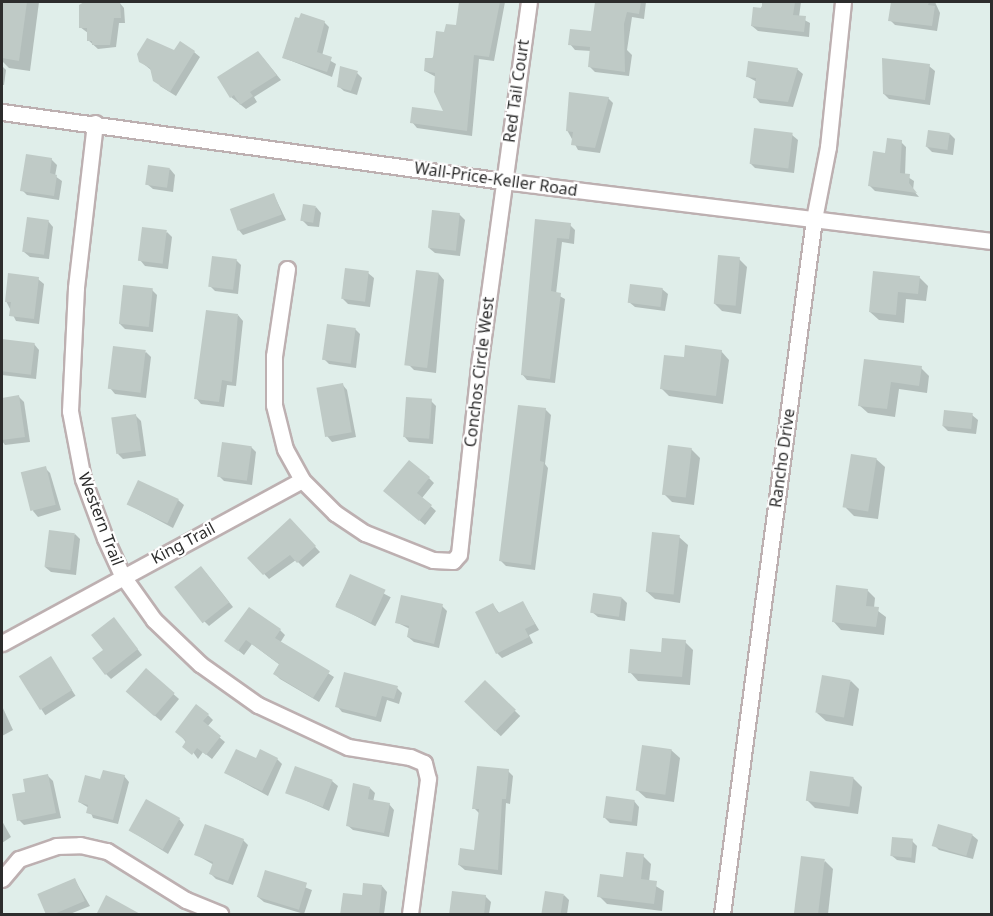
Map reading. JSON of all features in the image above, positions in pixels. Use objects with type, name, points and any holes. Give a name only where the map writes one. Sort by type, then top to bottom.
[{"type":"street","name":"Red Tail Court","points":[[503,181],[529,2]]},
{"type":"street","name":"Rancho Drive","points":[[722,915],[814,219],[828,147],[843,2]]},
{"type":"street","name":"Wall-Price-Keller Road","points":[[2,112],[503,181],[992,242]]},
{"type":"street","name":"Western Trail","points":[[95,123],[76,288],[70,411],[83,479],[122,575],[154,620],[200,664],[258,705],[348,747],[410,757],[424,764],[428,779],[410,915]]},
{"type":"street","name":"Conchos Circle West","points":[[302,480],[335,513],[365,533],[433,560],[453,561],[459,554],[503,181]]},
{"type":"street","points":[[286,269],[274,356],[274,405],[285,449],[302,480]]},
{"type":"street","name":"King Trail","points":[[2,643],[122,575],[302,480]]},
{"type":"street","points":[[2,879],[19,860],[56,846],[80,845],[107,851],[186,900],[220,915]]},
{"type":"building","points":[[3,2],[27,2],[19,61],[2,58]]},
{"type":"building","points":[[84,2],[120,2],[121,18],[114,18],[110,45],[92,45],[92,41],[87,41],[87,28],[79,28],[79,5]]},
{"type":"building","points":[[459,2],[500,2],[489,57],[474,55],[467,131],[410,123],[412,107],[443,111],[434,92],[435,73],[424,71],[425,58],[433,58],[436,31],[444,32],[446,24],[456,25]]},
{"type":"building","points":[[595,2],[641,2],[639,14],[627,12],[624,24],[625,72],[588,67],[590,47],[568,45],[570,29],[591,31]]},
{"type":"building","points":[[762,2],[795,2],[793,15],[806,16],[804,32],[751,26],[753,7],[762,8]]},
{"type":"building","points":[[891,2],[929,2],[928,5],[935,6],[932,26],[888,21]]},
{"type":"building","points":[[301,13],[325,21],[317,52],[332,57],[327,72],[282,58],[295,17],[299,18]]},
{"type":"building","points":[[147,38],[174,50],[180,41],[195,51],[170,92],[153,81],[150,68],[139,62],[137,54]]},
{"type":"building","points":[[258,51],[277,75],[250,92],[253,96],[240,105],[234,95],[230,98],[217,77]]},
{"type":"building","points":[[882,58],[930,64],[925,100],[883,94]]},
{"type":"building","points":[[748,61],[798,68],[788,102],[753,98],[756,78],[746,77]]},
{"type":"building","points":[[340,66],[358,71],[351,91],[337,87]]},
{"type":"building","points":[[569,92],[609,97],[595,148],[571,145],[573,132],[566,131]]},
{"type":"building","points":[[754,128],[793,133],[788,168],[750,164]]},
{"type":"building","points":[[928,130],[950,133],[947,150],[926,147]]},
{"type":"building","points":[[887,138],[902,140],[900,173],[910,174],[909,183],[917,193],[868,186],[873,151],[885,153]]},
{"type":"building","points":[[26,154],[52,158],[50,173],[57,175],[54,196],[20,191]]},
{"type":"building","points":[[148,165],[170,168],[167,188],[145,185]]},
{"type":"building","points":[[274,193],[282,215],[238,231],[230,209]]},
{"type":"building","points":[[303,204],[316,206],[313,223],[300,221]]},
{"type":"building","points":[[432,210],[460,213],[456,251],[428,248]]},
{"type":"building","points":[[27,217],[49,220],[44,255],[22,252]]},
{"type":"building","points":[[535,219],[571,223],[569,239],[557,238],[551,291],[561,293],[550,379],[521,375]]},
{"type":"building","points":[[142,227],[167,230],[163,264],[138,261]]},
{"type":"building","points":[[718,255],[740,257],[736,306],[714,304]]},
{"type":"building","points":[[212,256],[237,259],[233,290],[208,287]]},
{"type":"building","points":[[345,268],[369,271],[365,302],[341,299]]},
{"type":"building","points":[[416,270],[439,273],[427,368],[404,365]]},
{"type":"building","points":[[873,271],[920,276],[918,294],[898,292],[896,315],[869,312]]},
{"type":"building","points":[[8,273],[39,277],[34,319],[9,316],[11,302],[5,302]]},
{"type":"building","points":[[630,284],[663,288],[660,307],[628,303]]},
{"type":"building","points":[[123,285],[153,288],[149,327],[119,324]]},
{"type":"building","points":[[206,310],[238,314],[232,382],[222,380],[219,402],[194,399]]},
{"type":"building","points":[[327,324],[356,328],[351,364],[322,360]]},
{"type":"building","points":[[2,339],[35,343],[31,375],[2,371]]},
{"type":"building","points":[[685,345],[722,350],[716,396],[660,389],[664,355],[684,357]]},
{"type":"building","points":[[113,346],[146,350],[141,393],[108,389]]},
{"type":"building","points":[[864,359],[922,366],[919,386],[891,382],[887,409],[858,406]]},
{"type":"building","points":[[343,383],[352,432],[325,437],[316,388]]},
{"type":"building","points":[[19,395],[25,437],[2,440],[2,398]]},
{"type":"building","points":[[406,397],[432,399],[429,439],[403,437]]},
{"type":"building","points":[[518,405],[546,408],[540,461],[544,462],[531,565],[499,561]]},
{"type":"building","points":[[944,410],[973,413],[971,429],[942,426]]},
{"type":"building","points":[[136,414],[141,451],[116,454],[111,417]]},
{"type":"building","points":[[222,442],[252,446],[247,481],[217,477]]},
{"type":"building","points":[[668,445],[692,448],[686,498],[662,495]]},
{"type":"building","points":[[851,454],[877,458],[868,511],[843,507]]},
{"type":"building","points":[[409,460],[430,477],[417,493],[432,505],[419,521],[383,491]]},
{"type":"building","points":[[46,466],[56,505],[30,511],[21,472]]},
{"type":"building","points":[[138,480],[179,499],[167,523],[127,504]]},
{"type":"building","points":[[290,518],[316,546],[297,563],[290,555],[263,575],[247,558]]},
{"type":"building","points":[[49,530],[75,533],[70,570],[44,567]]},
{"type":"building","points":[[652,532],[680,535],[674,595],[646,592]]},
{"type":"building","points":[[201,566],[229,602],[203,623],[174,587]]},
{"type":"building","points":[[350,574],[386,590],[371,623],[335,607]]},
{"type":"building","points":[[836,585],[868,589],[866,606],[879,607],[876,627],[832,622]]},
{"type":"building","points":[[593,593],[622,597],[619,617],[590,613]]},
{"type":"building","points":[[401,595],[443,604],[434,644],[407,637],[409,626],[395,623]]},
{"type":"building","points":[[523,601],[535,624],[525,629],[529,637],[496,654],[475,612],[493,603],[498,613]]},
{"type":"building","points":[[249,607],[281,629],[275,638],[330,671],[313,698],[273,674],[279,664],[246,640],[238,651],[224,641]]},
{"type":"building","points":[[114,617],[138,649],[105,675],[92,658],[103,650],[91,635]]},
{"type":"building","points":[[662,638],[686,640],[682,677],[628,673],[630,649],[661,652]]},
{"type":"building","points":[[51,656],[72,690],[40,710],[19,676]]},
{"type":"building","points":[[146,668],[175,693],[154,716],[126,691]]},
{"type":"building","points":[[344,672],[398,686],[394,699],[382,696],[376,717],[335,707]]},
{"type":"building","points":[[822,675],[851,680],[844,717],[815,712]]},
{"type":"building","points":[[485,680],[516,710],[495,731],[464,702]]},
{"type":"building","points":[[196,704],[209,714],[203,721],[221,736],[206,755],[197,748],[192,755],[182,747],[186,741],[175,732]]},
{"type":"building","points":[[642,745],[672,749],[665,795],[636,791]]},
{"type":"building","points":[[236,749],[256,758],[260,749],[278,758],[262,791],[224,773]]},
{"type":"building","points":[[295,766],[333,780],[323,807],[285,793]]},
{"type":"building","points":[[477,766],[509,769],[506,799],[502,799],[498,870],[458,865],[460,848],[474,850],[479,809],[472,809]]},
{"type":"building","points":[[103,770],[125,775],[113,820],[86,813],[88,805],[78,802],[85,775],[100,779]]},
{"type":"building","points":[[810,771],[854,777],[849,807],[806,801]]},
{"type":"building","points":[[48,774],[56,813],[17,821],[12,794],[25,792],[23,779]]},
{"type":"building","points":[[353,783],[370,787],[368,799],[390,803],[384,833],[346,826]]},
{"type":"building","points":[[606,796],[635,800],[632,822],[603,818]]},
{"type":"building","points":[[146,799],[180,818],[163,849],[129,830]]},
{"type":"building","points":[[205,824],[244,839],[228,881],[209,874],[213,862],[194,855]]},
{"type":"building","points":[[938,824],[973,834],[966,856],[932,846]]},
{"type":"building","points":[[892,837],[913,839],[911,858],[890,856]]},
{"type":"building","points":[[626,852],[644,854],[641,879],[657,881],[654,904],[597,897],[600,874],[623,877]]},
{"type":"building","points":[[801,856],[825,859],[818,914],[794,914]]},
{"type":"building","points":[[265,870],[307,883],[299,910],[257,897]]},
{"type":"building","points":[[75,878],[85,901],[54,914],[46,914],[37,894]]},
{"type":"building","points":[[363,883],[382,885],[379,915],[340,915],[343,893],[362,895]]},
{"type":"building","points":[[452,891],[486,895],[484,915],[449,915]]},
{"type":"building","points":[[545,891],[564,894],[561,914],[541,914]]},
{"type":"building","points":[[106,895],[142,915],[96,915]]}]
